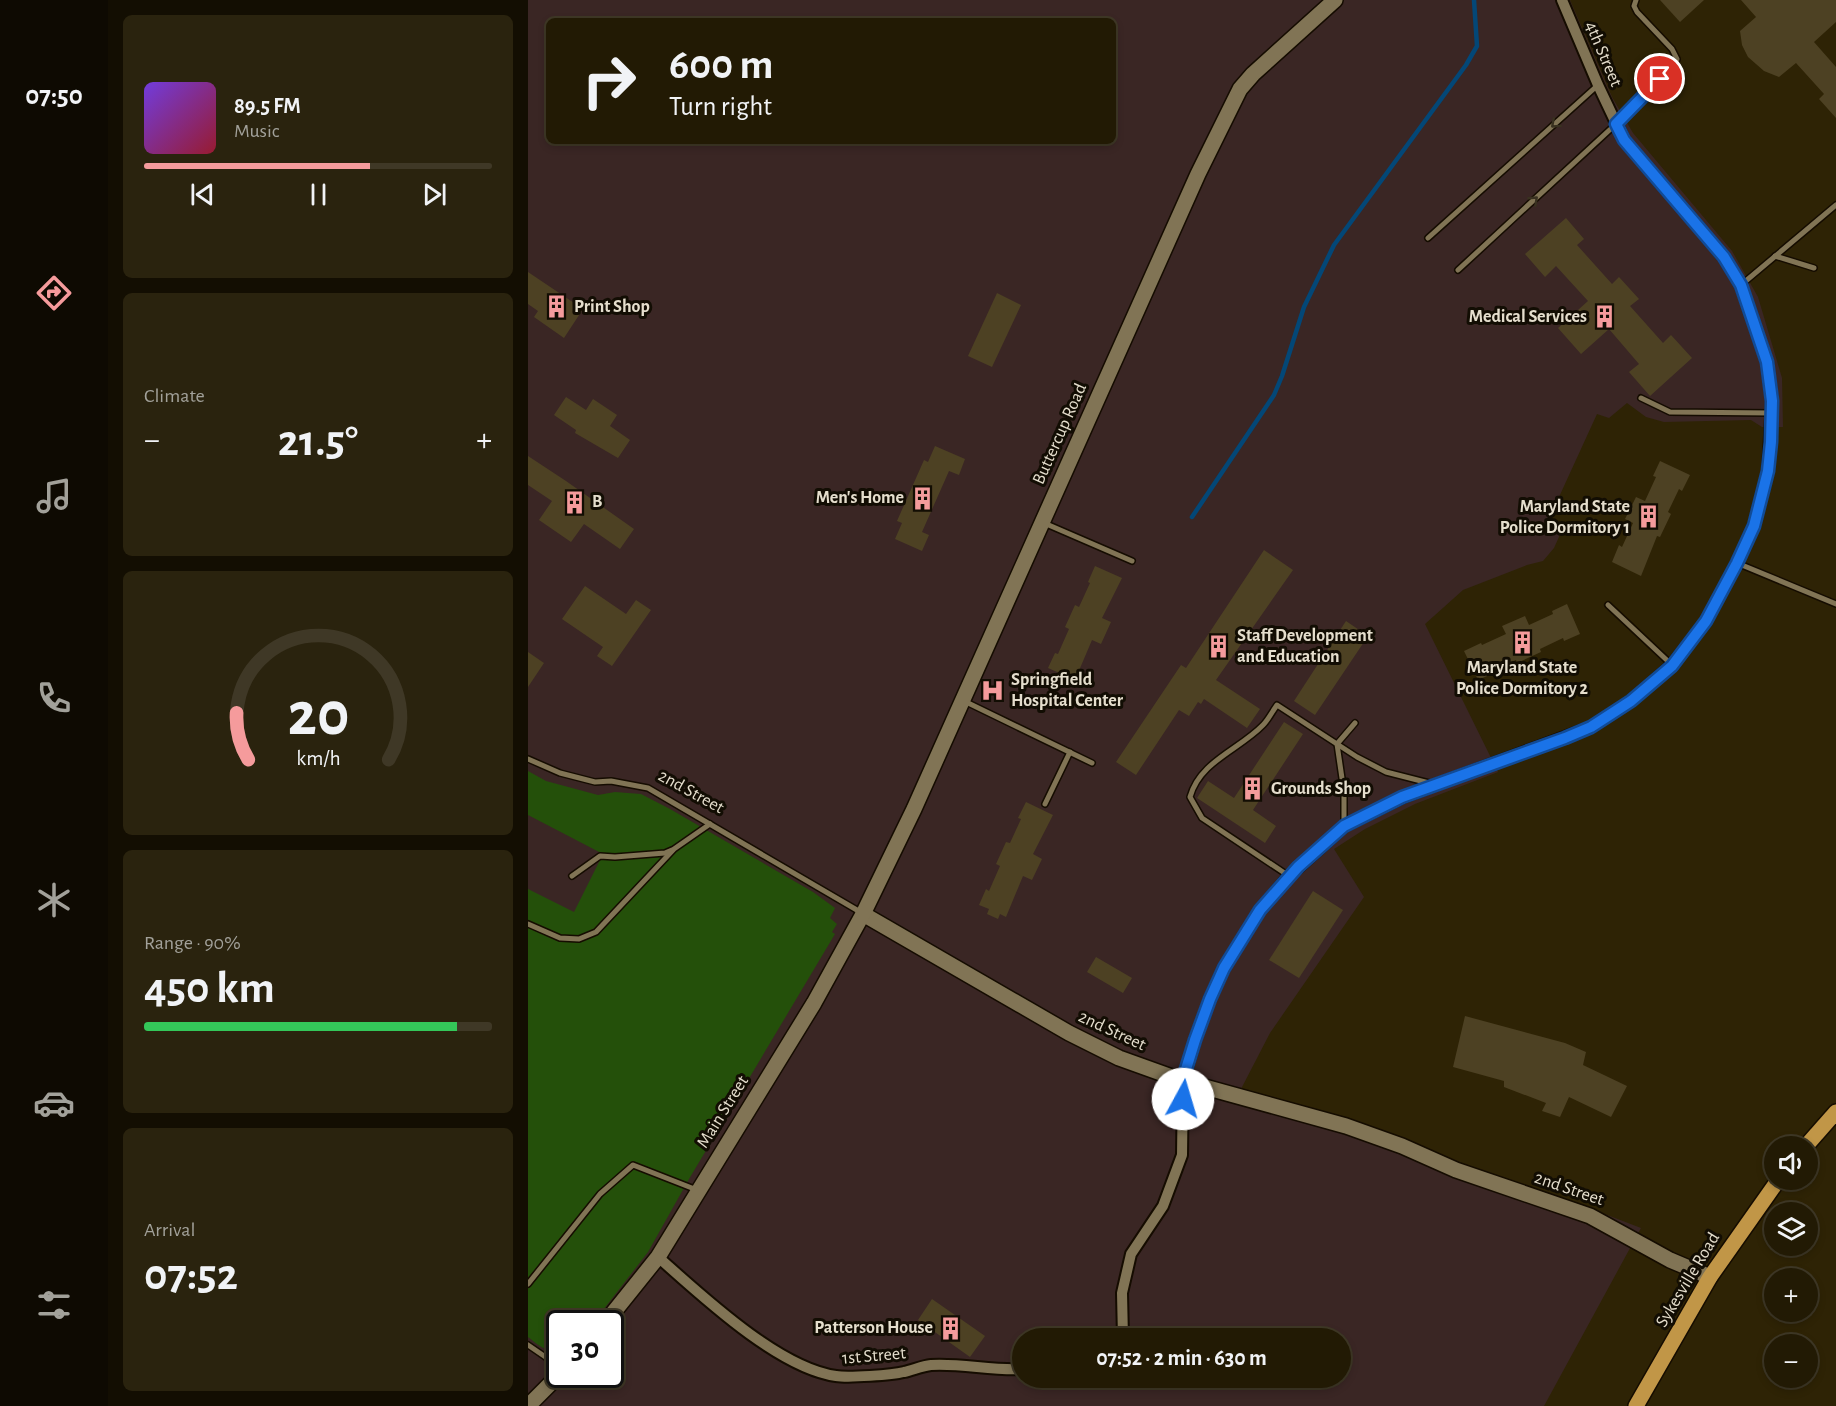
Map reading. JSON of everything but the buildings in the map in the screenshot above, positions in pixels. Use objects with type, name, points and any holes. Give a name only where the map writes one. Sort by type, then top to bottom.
[{"type":"main road","points":[[1815,1136],[1836,1112]]},
{"type":"main road","name":"Sykesville Road","points":[[1636,1406],[1710,1277],[1771,1190]]},
{"type":"street","name":"Buttercup Road","points":[[863,914],[914,809],[1198,174],[1240,89],[1253,74],[1335,0]]},
{"type":"street","name":"4th Street","points":[[1182,1082],[1210,999],[1224,968],[1260,910],[1288,876],[1344,826],[1402,797],[1591,727],[1631,701],[1672,666],[1706,621],[1754,526],[1768,471],[1772,413],[1767,362],[1741,285],[1724,257],[1624,140],[1562,0]]},
{"type":"street","name":"2nd Street","points":[[863,914],[1069,1033],[1119,1058],[1182,1082],[1347,1126],[1402,1146],[1456,1170],[1590,1216],[1670,1260],[1710,1277]]},
{"type":"street","name":"Main Street","points":[[615,1310],[658,1257],[818,996],[863,914]]},
{"type":"street","points":[[1123,1328],[1122,1293],[1131,1254],[1163,1206],[1182,1155],[1182,1082]]},
{"type":"street","name":"1st Street","points":[[658,1257],[713,1305],[783,1356],[836,1376],[902,1373],[930,1365],[1012,1369]]},
{"type":"street","points":[[528,1406],[546,1388]]},
{"type":"lane","points":[[1458,270],[1616,124],[1675,64],[1677,59],[1672,49],[1636,12],[1634,6],[1636,0]]},
{"type":"lane","points":[[1428,238],[1598,85]]},
{"type":"lane","points":[[1741,285],[1836,205]]},
{"type":"lane","points":[[1775,256],[1814,268]]},
{"type":"lane","points":[[1641,398],[1670,412],[1772,413]]},
{"type":"lane","points":[[1042,522],[1132,561]]},
{"type":"lane","points":[[1737,563],[1836,604]]},
{"type":"lane","points":[[1608,604],[1672,666]]},
{"type":"lane","points":[[962,700],[1092,763]]},
{"type":"lane","points":[[1288,876],[1203,818],[1190,797],[1202,773],[1263,725],[1277,705],[1337,744],[1386,772],[1435,785]]},
{"type":"lane","points":[[1344,826],[1344,792],[1337,744],[1355,723]]},
{"type":"lane","points":[[1045,804],[1070,752]]},
{"type":"lane","name":"2nd Street","points":[[528,759],[561,773],[595,782],[611,781],[648,788],[863,914]]},
{"type":"lane","points":[[572,876],[600,856],[665,853],[710,824]]},
{"type":"lane","points":[[528,924],[560,938],[579,939],[596,932],[674,849]]},
{"type":"lane","points":[[528,1284],[600,1194],[633,1165],[697,1190]]},
{"type":"lane","points":[[528,1345],[546,1357]]},
{"type":"shaded area","name":"Springfield Hospital Center","points":[[528,0],[1570,0],[1612,97],[1633,133],[1732,251],[1758,297],[1782,378],[1783,427],[1762,427],[1751,420],[1664,422],[1646,417],[1627,403],[1609,418],[1597,414],[1548,521],[1563,528],[1554,548],[1543,561],[1463,590],[1425,624],[1498,772],[1415,804],[1365,829],[1334,849],[1364,897],[1270,1033],[1241,1089],[1356,1121],[1453,1163],[1571,1201],[1641,1228],[1544,1406],[528,1406]]},
{"type":"green space","points":[[528,771],[546,781],[598,795],[615,792],[641,794],[813,892],[835,908],[830,918],[837,924],[832,932],[835,934],[648,1252],[603,1310],[546,1310],[546,1350],[528,1337],[528,889],[574,912],[603,854],[528,815]]},
{"type":"waterway","points":[[1192,517],[1274,395],[1304,307],[1334,245],[1466,65],[1477,46],[1474,0]]},
{"type":"place","name":"Print Shop","points":[[556,307]]},
{"type":"place","name":"Medical Services","points":[[1605,317]]},
{"type":"place","name":"Men's Home","points":[[922,498]]},
{"type":"place","name":"B","points":[[574,502]]},
{"type":"place","name":"Maryland State Police Dormitory 1","points":[[1648,517]]},
{"type":"place","name":"Maryland State Police Dormitory 2","points":[[1522,642]]},
{"type":"place","name":"Staff Development and Education","points":[[1219,646]]},
{"type":"place","name":"Springfield Hospital Center","points":[[993,690]]},
{"type":"place","name":"Grounds Shop","points":[[1253,789]]},
{"type":"place","name":"Patterson House","points":[[951,1328]]},
{"type":"route","points":[[1183,1099],[1182,1082],[1195,1040],[1224,968],[1260,910],[1298,867],[1344,826],[1402,797],[1565,738],[1591,727],[1631,701],[1672,666],[1685,651],[1706,621],[1737,563],[1754,526],[1768,471],[1772,401],[1767,362],[1741,285],[1724,257],[1624,140],[1616,124],[1660,79]]}]
